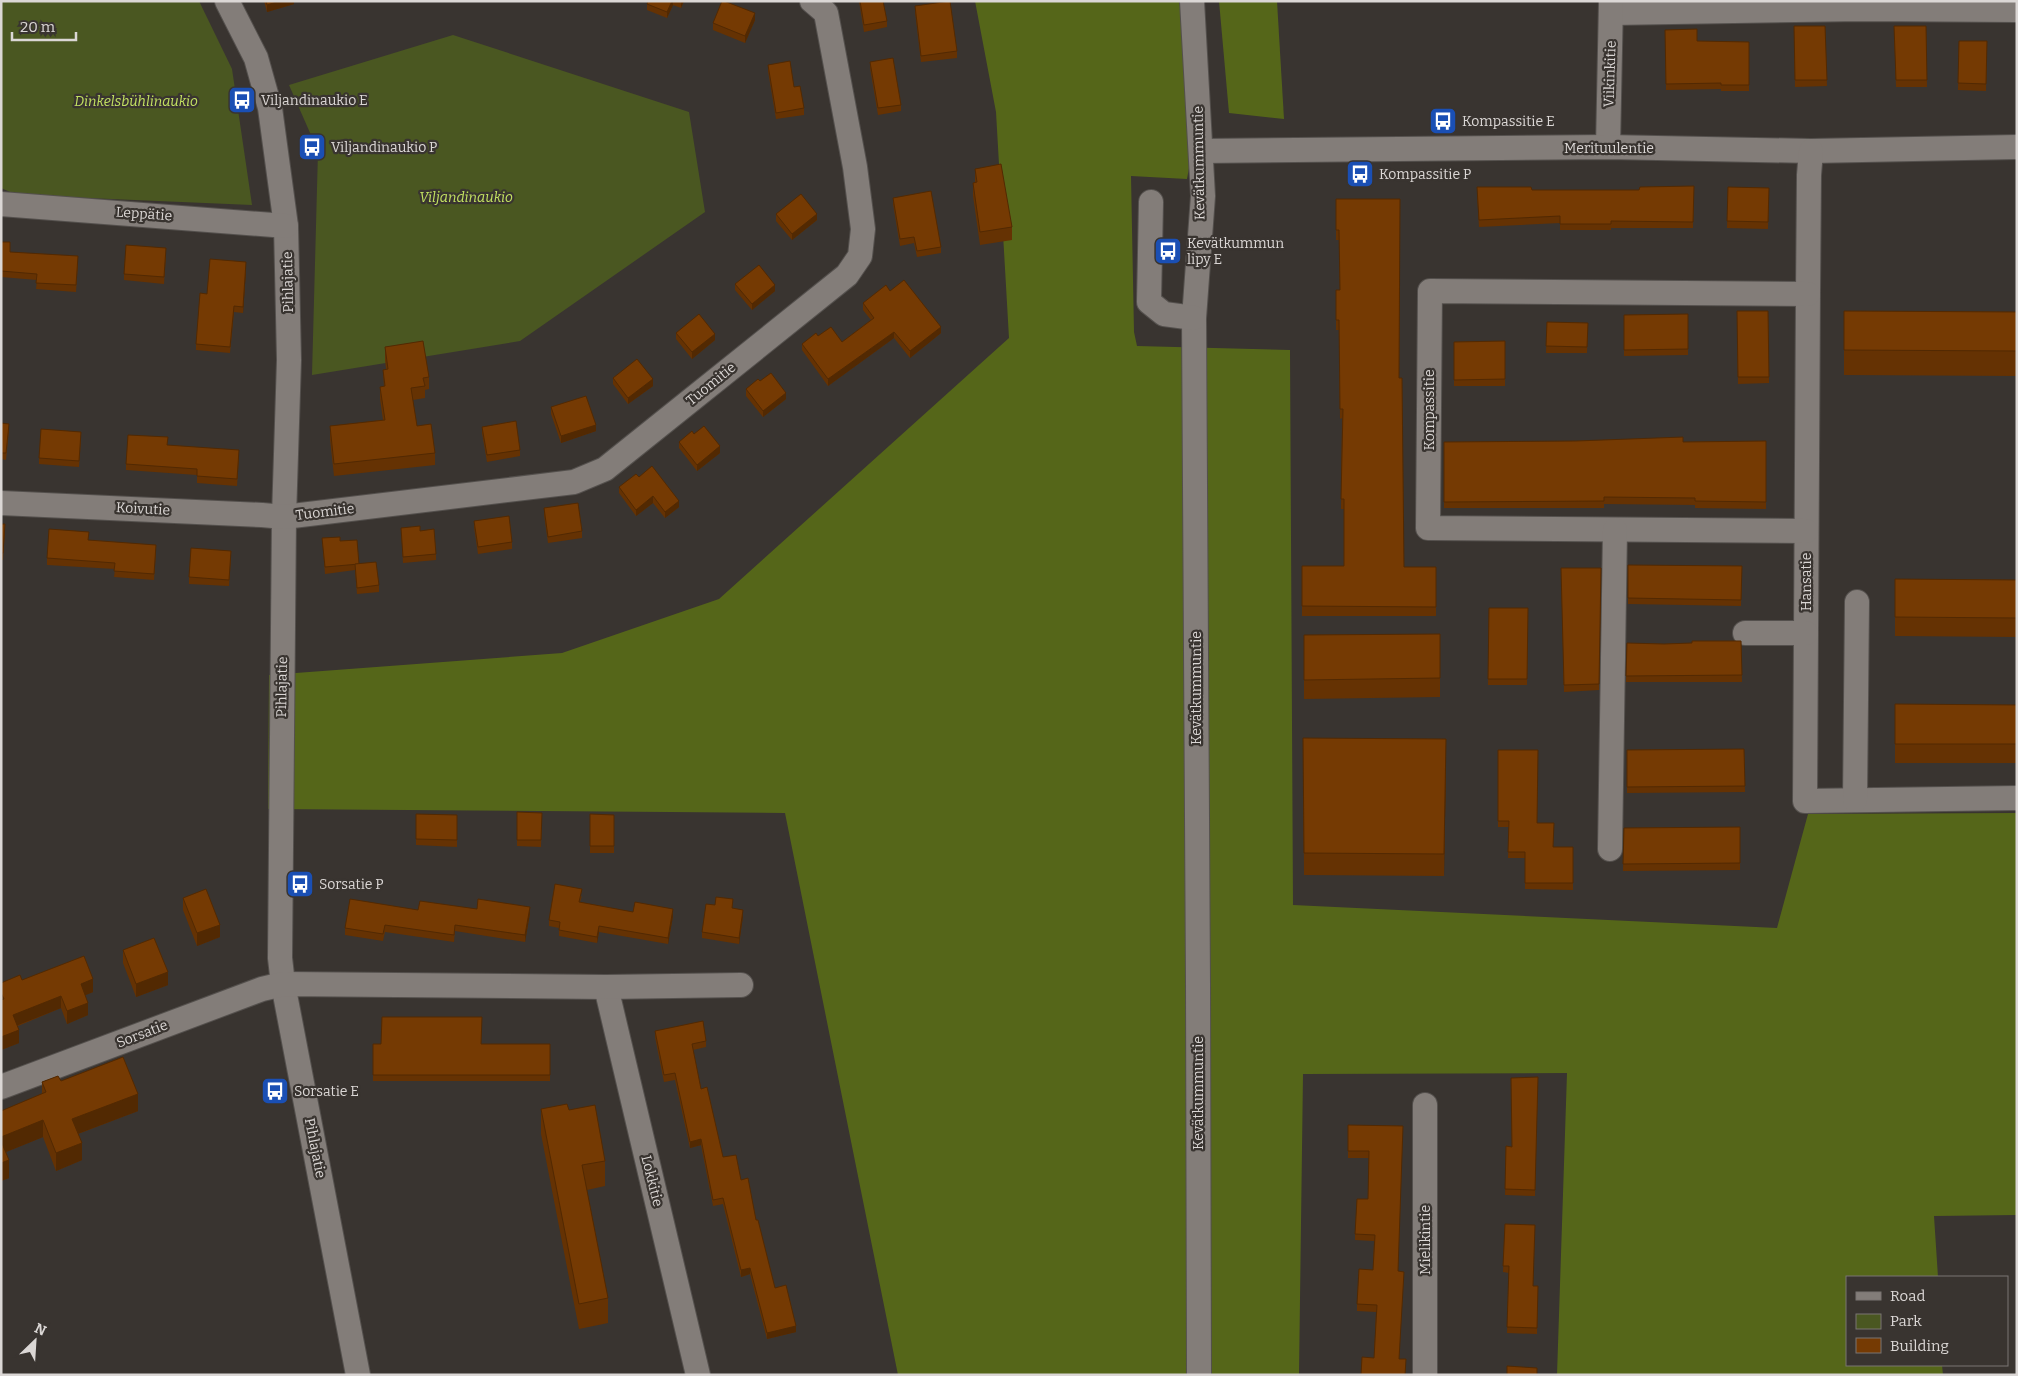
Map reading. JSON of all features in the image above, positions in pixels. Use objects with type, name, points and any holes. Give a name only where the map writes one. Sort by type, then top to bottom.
[{"type":"street","name":"Pihlajatie","points":[[227,1],[256,58],[270,108],[286,226],[289,360],[284,517],[280,948],[283,984],[358,1375]]},
{"type":"street","name":"Tuomitie","points":[[284,517],[574,482],[605,469],[847,275],[860,256],[862,220],[855,166],[826,13],[812,1]]},
{"type":"street","name":"Kevätkummuntie","points":[[1192,1],[1203,196],[1194,318],[1199,1375]]},
{"type":"street","points":[[1611,7],[2017,10]]},
{"type":"street","name":"Viikinkitie","points":[[1608,147],[1611,7]]},
{"type":"street","name":"Merituulentie","points":[[1201,151],[1608,147],[1811,151],[2017,147]]},
{"type":"street","name":"Hansatie","points":[[1811,151],[1809,175],[1805,801],[2017,798]]},
{"type":"street","points":[[1151,202],[1149,302],[1164,314],[1194,318]]},
{"type":"street","name":"Leppätie","points":[[1,204],[286,226]]},
{"type":"street","name":"Kompassitie","points":[[1806,531],[1428,528],[1430,291],[1808,294]]},
{"type":"street","name":"Koivutie","points":[[1,503],[262,514],[284,517]]},
{"type":"street","points":[[1610,849],[1615,530]]},
{"type":"street","points":[[1855,800],[1857,602]]},
{"type":"street","points":[[1745,633],[1806,634]]},
{"type":"street","points":[[283,984],[606,987],[741,985]]},
{"type":"street","name":"Sorsatie","points":[[1,1087],[262,989],[283,984]]},
{"type":"street","name":"Lokkitie","points":[[606,987],[698,1375]]},
{"type":"street","name":"Mielikintie","points":[[1425,1104],[1425,1375]]},
{"type":"green space","name":"Dinkelsbühlinaukio","points":[[1,1],[199,1],[232,69],[252,205],[17,195],[1,188]]},
{"type":"green space","points":[[975,1],[1187,1],[1195,135],[1187,179],[1131,176],[1134,332],[1137,346],[1290,350],[1293,905],[1777,928],[1808,814],[2017,813],[2017,1215],[1934,1216],[1938,1276],[1846,1276],[1846,1366],[1942,1366],[1943,1375],[1557,1375],[1567,1073],[1303,1074],[1299,1375],[898,1375],[785,813],[268,809],[269,675],[562,653],[719,599],[1009,338],[996,112]]},
{"type":"green space","points":[[1219,1],[1277,1],[1284,119],[1229,113]]},
{"type":"green space","name":"Viljandinaukio","points":[[453,35],[689,112],[705,212],[520,341],[312,375],[318,151],[289,85]]},
{"type":"building","points":[[266,1],[280,1],[267,5]]},
{"type":"building","points":[[648,1],[672,1],[667,12],[647,4]]},
{"type":"building","points":[[722,1],[755,13],[745,36],[713,23]]},
{"type":"building","points":[[860,1],[883,1],[887,21],[864,25]]},
{"type":"building","points":[[950,1],[957,51],[921,56],[915,6]]},
{"type":"building","points":[[1794,26],[1825,26],[1827,80],[1795,80]]},
{"type":"building","points":[[1894,26],[1926,26],[1927,80],[1896,80]]},
{"type":"building","points":[[1697,29],[1697,41],[1749,42],[1749,85],[1721,85],[1721,83],[1666,84],[1665,30]]},
{"type":"building","points":[[1959,41],[1987,41],[1986,84],[1958,83]]},
{"type":"building","points":[[893,58],[901,105],[878,108],[870,62]]},
{"type":"building","points":[[790,61],[794,87],[800,86],[804,108],[776,113],[768,65]]},
{"type":"building","points":[[1001,164],[1012,227],[980,232],[973,183],[977,182],[975,169]]},
{"type":"building","points":[[1694,186],[1693,222],[1611,221],[1611,224],[1560,224],[1560,216],[1479,220],[1477,187],[1531,187],[1532,190],[1639,190],[1640,187]]},
{"type":"building","points":[[1728,187],[1769,188],[1768,222],[1727,221]]},
{"type":"building","points":[[931,191],[941,247],[917,251],[914,237],[900,239],[893,198]]},
{"type":"building","points":[[801,194],[817,214],[792,234],[776,214]]},
{"type":"building","points":[[1336,199],[1400,199],[1399,378],[1402,378],[1404,567],[1436,567],[1436,607],[1302,606],[1302,566],[1344,566],[1344,499],[1341,499],[1343,409],[1340,409],[1339,320],[1336,320],[1336,290],[1340,290],[1339,230],[1336,230]]},
{"type":"building","points":[[1,242],[10,242],[10,252],[78,256],[76,285],[36,283],[37,274],[1,271]]},
{"type":"building","points":[[126,245],[166,248],[164,277],[124,274]]},
{"type":"building","points":[[210,259],[246,262],[243,307],[234,306],[230,347],[196,344],[200,293],[207,294]]},
{"type":"building","points":[[759,265],[775,285],[752,304],[735,284]]},
{"type":"building","points":[[904,280],[941,327],[910,351],[894,332],[828,379],[802,344],[816,333],[818,336],[831,327],[842,342],[874,318],[863,303],[886,285],[890,291]]},
{"type":"building","points":[[1737,311],[1768,311],[1769,377],[1738,377]]},
{"type":"building","points":[[1844,311],[2017,312],[2017,351],[1844,350]]},
{"type":"building","points":[[699,314],[715,334],[692,352],[676,333]]},
{"type":"building","points":[[1688,314],[1688,349],[1624,350],[1624,315]]},
{"type":"building","points":[[1547,322],[1588,323],[1587,347],[1546,346]]},
{"type":"building","points":[[423,341],[429,377],[423,378],[425,386],[411,388],[417,426],[431,424],[435,453],[334,464],[330,426],[385,420],[380,387],[385,386],[383,370],[388,369],[385,347]]},
{"type":"building","points":[[1505,341],[1505,379],[1454,380],[1454,342]]},
{"type":"building","points":[[637,359],[653,379],[628,398],[613,378]]},
{"type":"building","points":[[771,373],[786,393],[763,411],[746,389],[758,379],[760,381]]},
{"type":"building","points":[[586,396],[596,425],[561,436],[551,407]]},
{"type":"building","points":[[516,421],[520,450],[487,455],[482,427]]},
{"type":"building","points":[[1,423],[9,424],[6,453],[1,453]]},
{"type":"building","points":[[704,426],[720,446],[697,465],[679,442],[692,431],[694,434]]},
{"type":"building","points":[[41,429],[81,432],[79,461],[39,458]]},
{"type":"building","points":[[128,435],[168,437],[167,445],[239,450],[237,479],[197,476],[197,469],[126,464]]},
{"type":"building","points":[[1683,437],[1683,442],[1766,441],[1766,502],[1695,501],[1695,498],[1604,497],[1604,501],[1444,502],[1444,442],[1576,441]]},
{"type":"building","points":[[652,466],[679,501],[665,512],[653,496],[636,510],[619,487],[636,474],[639,477]]},
{"type":"building","points":[[578,503],[582,531],[548,537],[544,508]]},
{"type":"building","points":[[509,516],[512,542],[478,547],[474,521]]},
{"type":"building","points":[[1,524],[5,524],[3,553],[1,553]]},
{"type":"building","points":[[420,526],[420,531],[434,529],[436,554],[403,557],[401,528]]},
{"type":"building","points":[[49,529],[89,532],[88,540],[156,545],[154,574],[114,571],[115,563],[47,558]]},
{"type":"building","points":[[340,537],[340,541],[357,540],[359,564],[325,567],[322,538]]},
{"type":"building","points":[[191,548],[231,551],[229,580],[189,577]]},
{"type":"building","points":[[376,562],[379,585],[357,588],[355,564]]},
{"type":"building","points":[[1628,565],[1742,566],[1741,600],[1628,598]]},
{"type":"building","points":[[1561,568],[1601,568],[1599,684],[1564,685]]},
{"type":"building","points":[[1895,579],[2017,580],[2017,618],[1895,617]]},
{"type":"building","points":[[1489,608],[1528,608],[1527,679],[1488,679]]},
{"type":"building","points":[[1440,634],[1440,678],[1304,680],[1304,635]]},
{"type":"building","points":[[1692,641],[1741,641],[1742,675],[1626,676],[1627,643],[1664,644],[1692,643]]},
{"type":"building","points":[[1895,704],[2017,705],[2017,744],[1895,744]]},
{"type":"building","points":[[1303,738],[1446,739],[1444,854],[1304,853]]},
{"type":"building","points":[[1744,749],[1745,786],[1627,787],[1627,750]]},
{"type":"building","points":[[1498,750],[1538,750],[1537,823],[1554,823],[1553,847],[1573,847],[1573,883],[1525,883],[1525,852],[1508,852],[1509,821],[1498,821]]},
{"type":"building","points":[[517,812],[542,813],[541,840],[517,840]]},
{"type":"building","points":[[416,814],[457,815],[457,840],[416,839]]},
{"type":"building","points":[[590,814],[614,815],[614,846],[590,846]]},
{"type":"building","points":[[1740,827],[1740,863],[1623,864],[1624,828]]},
{"type":"building","points":[[555,884],[582,889],[579,902],[633,912],[635,902],[673,909],[668,938],[599,926],[597,937],[559,930],[560,922],[549,920]]},
{"type":"building","points":[[206,889],[220,925],[197,933],[183,898]]},
{"type":"building","points":[[716,897],[733,899],[732,908],[743,910],[739,938],[702,932],[706,904],[715,905]]},
{"type":"building","points":[[350,899],[418,910],[420,901],[477,909],[478,899],[530,907],[525,935],[455,925],[454,935],[385,925],[383,934],[345,928]]},
{"type":"building","points":[[154,938],[168,972],[136,984],[123,950]]},
{"type":"building","points":[[84,956],[93,979],[81,984],[88,1003],[67,1011],[61,996],[13,1015],[19,1030],[1,1037],[1,1000],[4,999],[1,993],[1,983],[20,975],[22,980]]},
{"type":"building","points":[[382,1017],[482,1017],[481,1044],[550,1044],[550,1075],[373,1075],[373,1044],[381,1044]]},
{"type":"building","points":[[703,1021],[706,1041],[692,1044],[701,1089],[707,1087],[723,1157],[736,1155],[741,1180],[748,1178],[756,1220],[758,1220],[775,1288],[786,1285],[796,1326],[767,1333],[750,1268],[741,1270],[723,1198],[713,1200],[701,1139],[690,1142],[675,1073],[664,1075],[655,1031]]},
{"type":"building","points":[[123,1057],[138,1094],[72,1119],[82,1143],[56,1153],[43,1120],[1,1137],[1,1111],[46,1092],[42,1082],[58,1076],[61,1081]]},
{"type":"building","points":[[1538,1077],[1535,1190],[1505,1189],[1506,1146],[1512,1147],[1511,1078]]},
{"type":"building","points":[[567,1104],[569,1110],[595,1105],[605,1161],[582,1165],[608,1298],[579,1304],[541,1109]]},
{"type":"building","points":[[1348,1125],[1403,1126],[1398,1271],[1404,1272],[1399,1359],[1406,1359],[1405,1375],[1361,1375],[1362,1357],[1374,1358],[1377,1305],[1357,1304],[1359,1269],[1373,1270],[1375,1235],[1355,1234],[1357,1199],[1368,1199],[1369,1151],[1348,1151]]},
{"type":"building","points":[[1,1141],[9,1160],[1,1163]]},
{"type":"building","points":[[1505,1224],[1535,1225],[1533,1286],[1538,1286],[1537,1328],[1507,1327],[1509,1266],[1503,1266]]},
{"type":"building","points":[[1507,1366],[1537,1368],[1537,1375],[1507,1375]]},
{"type":"place","name":"Viljandinaukio E","points":[[242,100]]},
{"type":"place","name":"Kompassitie E","points":[[1443,121]]},
{"type":"place","name":"Viljandinaukio P","points":[[312,147]]},
{"type":"place","name":"Kompassitie P","points":[[1360,174]]},
{"type":"place","name":"Kevätkummun lipy E","points":[[1168,251]]},
{"type":"place","name":"Sorsatie P","points":[[300,884]]},
{"type":"place","name":"Sorsatie E","points":[[275,1091]]}]
